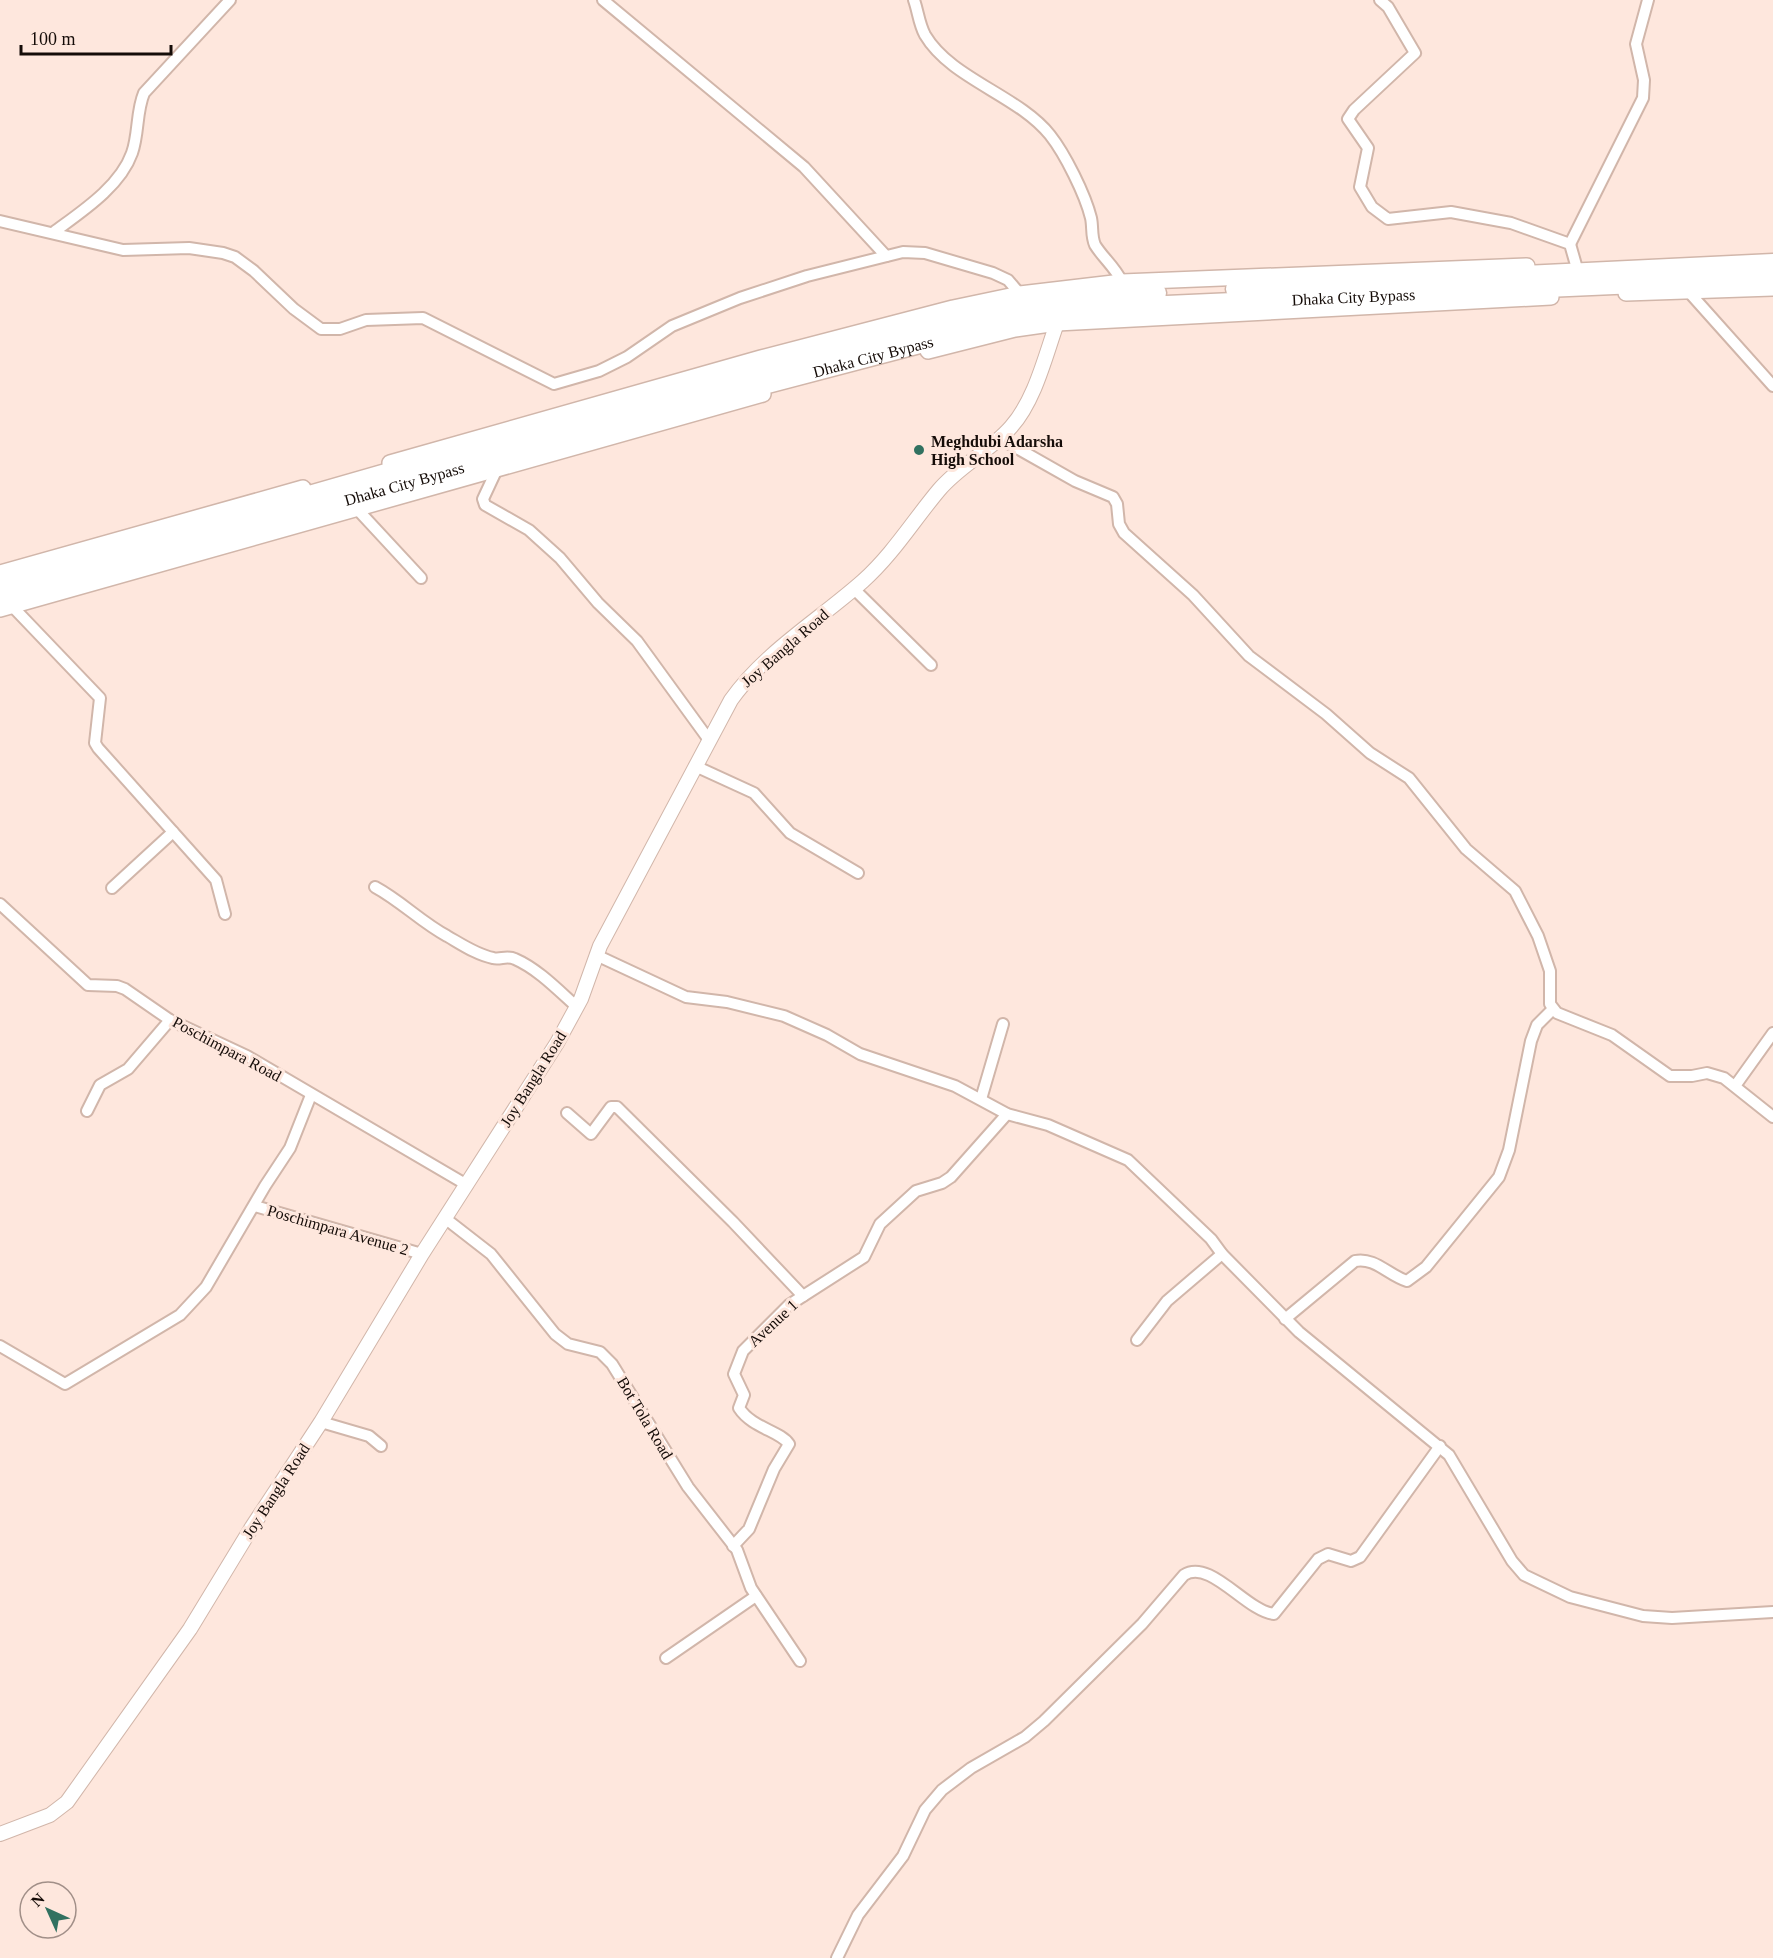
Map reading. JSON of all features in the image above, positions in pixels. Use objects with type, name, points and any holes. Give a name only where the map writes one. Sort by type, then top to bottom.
[{"type":"highway","name":"Dhaka City Bypass","points":[[0,584],[598,412],[1010,307],[1065,299],[1150,294],[1773,263]]},
{"type":"highway","name":"Dhaka City Bypass","points":[[4,604],[607,426],[1011,320],[1144,306],[1773,278]]},
{"type":"main road","points":[[0,573],[598,402],[897,322],[1020,294],[1122,282],[1576,265],[1773,255]]},
{"type":"main road","points":[[4,604],[358,510],[874,364],[1016,329],[1057,323],[1773,288]]},
{"type":"street","points":[[54,232],[90,206],[118,176],[132,154],[138,130],[139,106],[144,93],[230,0]]},
{"type":"street","points":[[603,0],[804,167],[886,256]]},
{"type":"street","points":[[914,0],[925,35],[944,56],[1012,103],[1049,135],[1062,153],[1091,218],[1094,243],[1111,262],[1122,282]]},
{"type":"street","points":[[1380,0],[1388,7],[1415,53],[1354,110],[1348,119],[1368,148],[1360,187],[1372,207],[1388,219],[1451,212],[1512,224],[1570,244]]},
{"type":"street","points":[[1576,265],[1570,244],[1643,98],[1644,80],[1636,44],[1648,0]]},
{"type":"street","points":[[0,221],[123,250],[189,248],[211,250],[235,257],[321,329],[340,329],[366,320],[423,318],[554,384],[599,371],[627,357],[672,326],[740,298],[807,276],[903,252],[925,254],[1001,276],[1020,294]]},
{"type":"street","points":[[1688,291],[1773,386]]},
{"type":"street","name":"Joy Bangla Road","points":[[0,1834],[50,1815],[67,1802],[155,1680],[321,1422],[422,1254],[557,1043],[577,1007],[596,955],[723,712],[749,677],[854,589],[894,550],[941,487],[1010,428],[1023,409],[1057,323]]},
{"type":"street","points":[[999,438],[1075,481],[1113,497],[1117,504],[1117,518],[1124,533],[1193,595],[1239,647],[1420,790],[1466,849],[1515,891],[1529,915],[1547,963],[1553,1009],[1561,1015],[1612,1035],[1670,1076],[1692,1076],[1707,1072],[1724,1078],[1773,1117]]},
{"type":"street","points":[[497,470],[483,499],[485,505],[529,530],[560,558],[598,603],[637,641],[709,740]]},
{"type":"street","points":[[358,510],[421,578]]},
{"type":"street","points":[[854,589],[931,665]]},
{"type":"street","points":[[4,604],[100,698],[95,743],[216,880],[225,914]]},
{"type":"street","points":[[694,766],[754,794],[790,833],[858,873]]},
{"type":"street","points":[[112,888],[173,832]]},
{"type":"street","points":[[375,887],[396,898],[436,930],[473,950],[495,959],[514,958],[549,982],[577,1007]]},
{"type":"street","name":"Poschimpara Road","points":[[0,904],[88,985],[117,986],[125,989],[170,1020],[247,1056],[466,1185]]},
{"type":"street","points":[[596,955],[686,997],[727,1002],[784,1016],[868,1058],[955,1086],[1007,1114],[1048,1125],[1128,1160],[1210,1239],[1285,1319],[1378,1399],[1449,1455],[1512,1561],[1524,1575],[1570,1597],[1643,1616],[1672,1618],[1773,1612]]},
{"type":"street","points":[[1285,1319],[1355,1261],[1365,1259],[1373,1262],[1407,1281],[1426,1267],[1498,1177],[1509,1150],[1531,1041],[1537,1025],[1553,1009]]},
{"type":"street","points":[[87,1111],[100,1084],[128,1069],[170,1020]]},
{"type":"street","points":[[981,1100],[1003,1024]]},
{"type":"street","points":[[1736,1086],[1773,1034]]},
{"type":"street","points":[[0,1346],[65,1384],[99,1366],[130,1344],[180,1315],[206,1287],[265,1186],[295,1140],[311,1095]]},
{"type":"street","points":[[567,1113],[591,1134],[611,1107],[617,1107],[734,1222],[804,1296]]},
{"type":"street","name":"Avenue 1","points":[[733,1546],[752,1524],[774,1469],[789,1444],[755,1424],[742,1412],[740,1406],[744,1395],[735,1379],[735,1368],[743,1351],[789,1305],[864,1257],[885,1218],[916,1191],[942,1183],[951,1177],[1007,1114]]},
{"type":"street","name":"Poschimpara Avenue 2","points":[[255,1206],[422,1254]]},
{"type":"street","name":"Bot Tola Road","points":[[446,1219],[491,1254],[555,1334],[568,1344],[606,1356],[688,1487],[733,1546],[756,1596],[800,1661]]},
{"type":"street","points":[[1137,1340],[1171,1298],[1222,1254]]},
{"type":"street","points":[[321,1422],[369,1436],[381,1446]]},
{"type":"street","points":[[837,1958],[858,1915],[903,1856],[925,1810],[942,1790],[971,1768],[1025,1737],[1044,1721],[1142,1624],[1184,1575],[1190,1571],[1204,1571],[1254,1606],[1274,1614],[1318,1559],[1328,1554],[1351,1561],[1360,1557],[1440,1446]]},
{"type":"street","points":[[666,1658],[756,1596]]},
{"type":"place","name":"Meghdubi Adarsha High School","points":[[919,450]]}]
